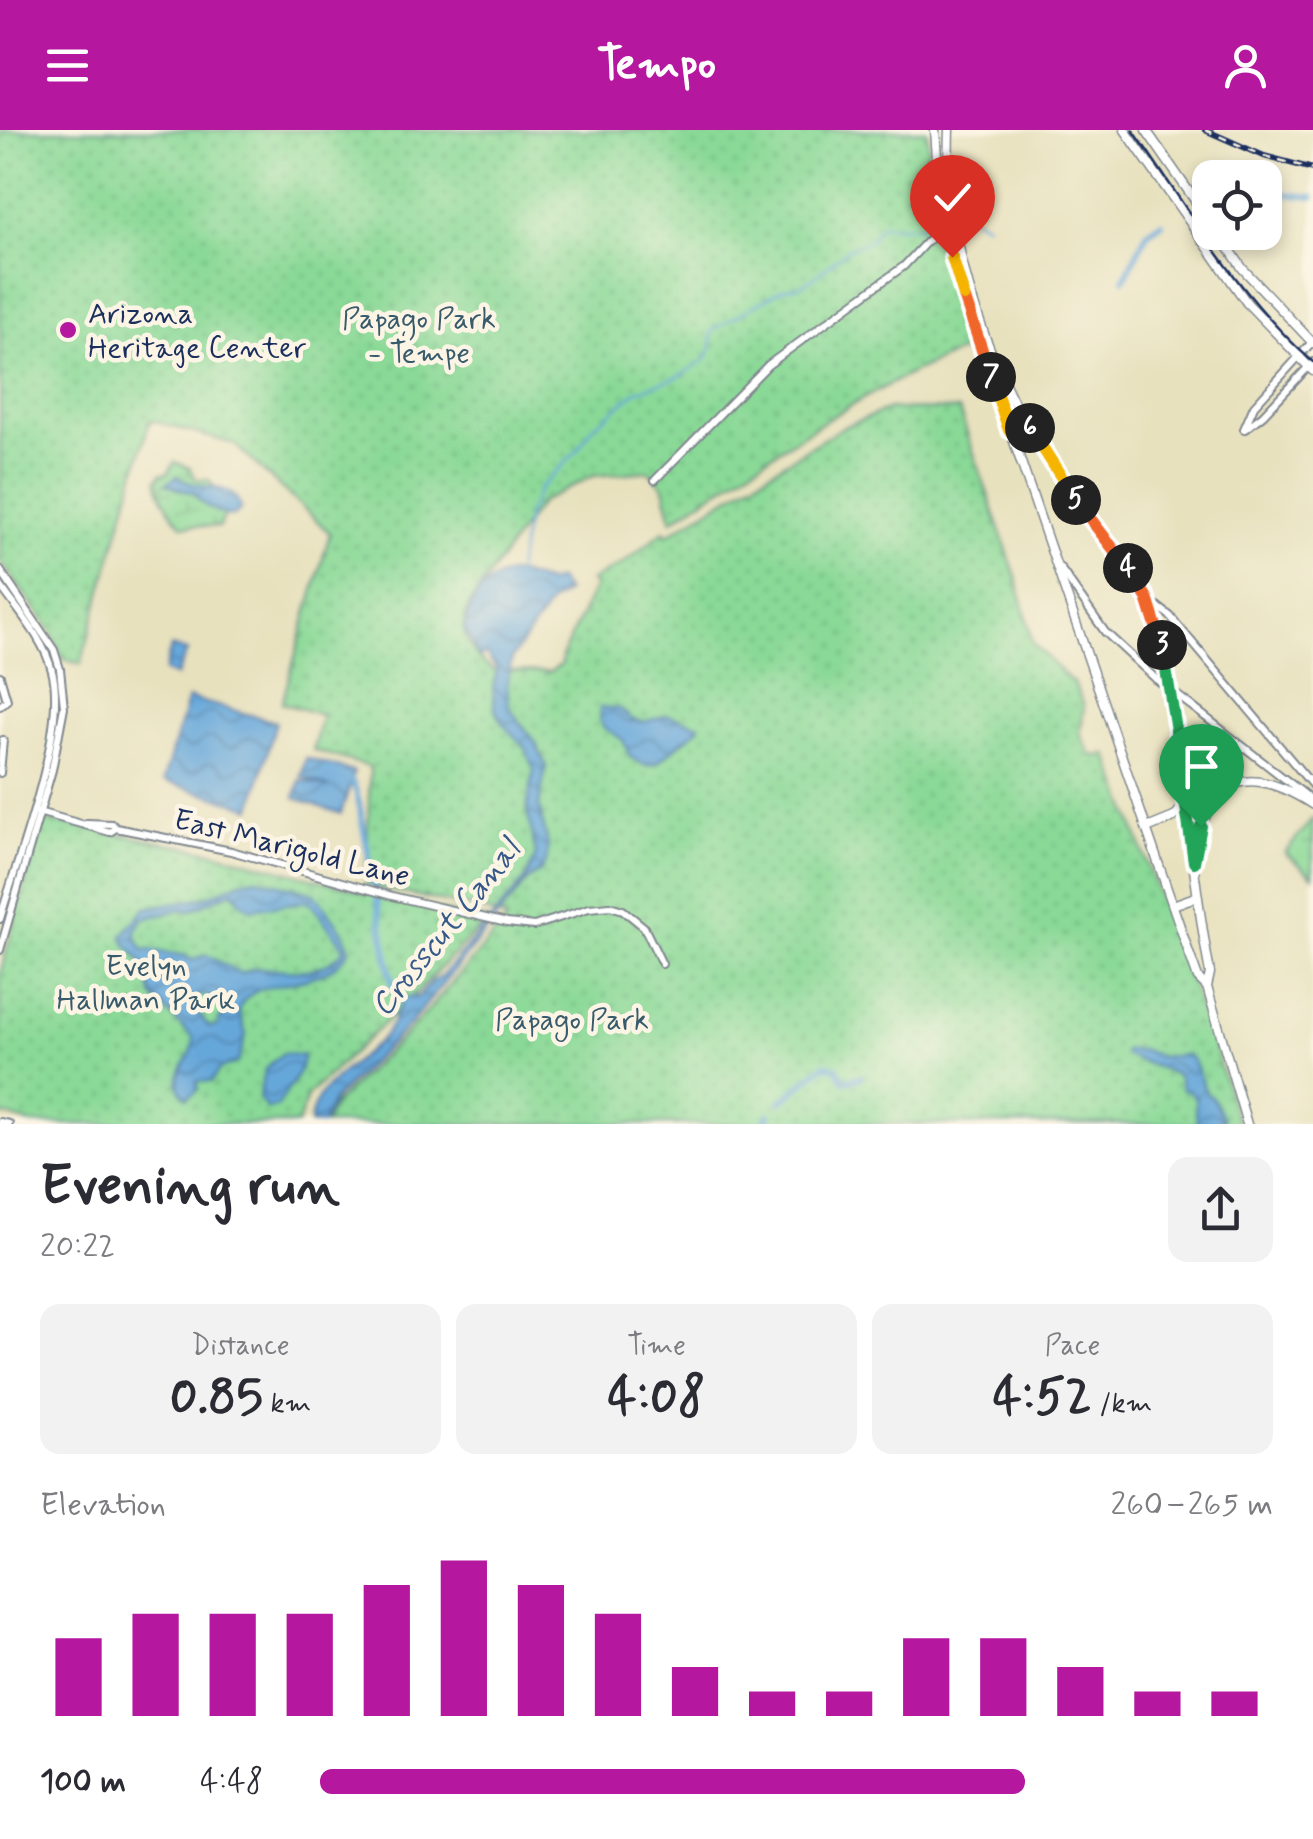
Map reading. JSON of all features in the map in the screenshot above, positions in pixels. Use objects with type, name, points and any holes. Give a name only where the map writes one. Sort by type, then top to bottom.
[{"type":"main road","points":[[936,130],[939,184],[996,363],[1052,468],[1147,598],[1170,680],[1210,974],[1207,987]]},
{"type":"main road","points":[[948,130],[952,234],[958,275],[1198,978],[1207,987],[1248,1124]]},
{"type":"main road","points":[[1126,130],[1233,285],[1298,358],[1311,366]]},
{"type":"main road","points":[[1146,130],[1192,196]]},
{"type":"main road","points":[[1231,250],[1313,342]]},
{"type":"main road","points":[[1009,430],[1024,419]]},
{"type":"main road","points":[[1194,862],[1205,813],[1214,800],[1233,786],[1271,782],[1313,803]]},
{"type":"main road","points":[[1147,828],[1174,816],[1186,804]]},
{"type":"main road","points":[[1173,905],[1198,896]]},
{"type":"street","points":[[655,480],[768,365],[904,266],[929,239],[952,234]]},
{"type":"street","points":[[1311,366],[1263,416],[1244,430],[1254,406],[1313,342]]},
{"type":"street","points":[[1049,550],[1098,622],[1130,657],[1313,803]]},
{"type":"street","points":[[0,570],[54,650],[64,689],[63,725],[0,918]]},
{"type":"street","points":[[0,585],[46,654],[56,689],[55,727],[0,950]]},
{"type":"street","points":[[1147,598],[1160,605],[1180,626],[1313,786]]},
{"type":"street","points":[[0,676],[7,700],[0,706]]},
{"type":"street","points":[[0,773],[3,740]]},
{"type":"street","name":"East Marigold Lane","points":[[36,811],[108,832],[116,828],[231,850],[392,896],[508,923],[534,926],[589,908],[622,910],[644,927],[662,964]]},
{"type":"street","points":[[0,1122],[9,1124]]},
{"type":"green space","points":[[0,130],[927,130],[937,213],[972,347],[855,403],[672,520],[664,487],[649,471],[593,476],[541,502],[469,604],[463,627],[467,641],[478,658],[493,670],[549,672],[562,664],[562,656],[595,586],[590,581],[624,563],[664,531],[667,535],[841,428],[889,409],[959,410],[1017,580],[1033,644],[1074,684],[1084,706],[1080,734],[1092,756],[1108,755],[1212,1040],[1238,1124],[325,1124],[334,1104],[416,1024],[507,920],[486,911],[366,885],[370,767],[313,750],[322,715],[282,703],[330,533],[234,444],[150,420],[81,664],[63,659],[51,631],[0,560]]},
{"type":"green space","points":[[175,462],[190,468],[196,479],[209,480],[214,486],[172,487],[194,493],[225,515],[219,527],[182,525],[170,510],[157,480]]},
{"type":"green space","points":[[1313,818],[1313,876],[1285,853]]},
{"type":"green space","name":"Evelyn Hallman Park","points":[[43,822],[214,852],[421,907],[487,920],[307,1096],[298,1124],[32,1124],[0,1114],[0,973]]},
{"type":"water","points":[[177,476],[230,492],[241,508],[234,516],[211,509],[194,493],[166,484]]},
{"type":"water","points":[[516,573],[547,583],[558,580],[566,592],[550,603],[512,658],[507,683],[509,707],[536,743],[546,766],[539,805],[548,845],[547,859],[541,871],[528,880],[411,1023],[333,1100],[322,1124],[310,1124],[313,1108],[331,1082],[381,1039],[405,998],[418,997],[442,976],[525,880],[536,855],[527,809],[534,770],[526,749],[502,723],[495,709],[493,688],[497,669],[486,654],[479,657],[464,628],[481,590],[495,579]]},
{"type":"water","points":[[171,647],[187,651],[176,676],[164,672]]},
{"type":"water","points":[[188,698],[276,722],[252,808],[163,781]]},
{"type":"water","points":[[601,707],[619,709],[633,720],[644,722],[668,715],[700,725],[657,763],[646,766],[630,757],[623,740],[603,727],[599,719]]},
{"type":"water","points":[[306,758],[354,772],[341,814],[295,798],[300,780],[329,787],[301,776]]},
{"type":"water","points":[[257,878],[315,893],[343,932],[350,949],[338,964],[323,973],[256,991],[245,999],[239,1011],[246,1035],[238,1062],[220,1069],[211,1082],[197,1081],[198,1090],[187,1098],[178,1082],[193,1038],[153,997],[141,961],[124,942],[123,935],[146,908],[207,897]],"holes":[[[233,891],[251,909],[309,901],[344,947],[342,953],[314,969],[263,968],[242,974],[207,955],[191,960],[143,949],[136,936],[143,919],[182,909],[189,911]],[[195,996],[209,996],[220,1004],[223,1016],[219,1025],[207,1024],[189,1002]]]},
{"type":"water","points":[[1125,1050],[1143,1050],[1161,1057],[1185,1055],[1192,1059],[1226,1124],[1197,1124],[1195,1098],[1189,1090],[1182,1090],[1178,1075],[1124,1055]]},
{"type":"water","points":[[283,1053],[303,1056],[302,1062],[278,1106],[267,1109],[259,1098],[265,1069]]},
{"type":"waterway","points":[[1282,194],[1313,197]]},
{"type":"waterway","points":[[959,211],[986,224]]},
{"type":"waterway","points":[[516,574],[528,513],[540,488],[577,451],[593,427],[637,391],[678,377],[705,360],[711,348],[712,331],[783,289],[800,286],[813,278],[848,249],[869,241],[881,225],[918,227],[928,219]]},
{"type":"waterway","points":[[1124,279],[1147,233],[1162,223]]},
{"type":"waterway","points":[[352,781],[357,794]]},
{"type":"waterway","name":"Crosscut Canal","points":[[358,799],[394,992],[409,1005]]},
{"type":"waterway","points":[[780,1102],[825,1065],[837,1068],[844,1081],[861,1077]]},
{"type":"waterway","points":[[763,1124],[769,1115]]},
{"type":"tram line","points":[[1133,130],[1238,281],[1313,362]]},
{"type":"railway","points":[[1205,130],[1264,156],[1313,169]]},
{"type":"place","name":"Arizona Heritage Center","points":[[68,330]]},
{"type":"route","points":[[952,257],[1009,430],[1024,419],[1052,468],[1147,598],[1170,680],[1194,862],[1201,826]]},
{"type":"park label","name":"Papago Park - Tempe","points":[[419,335]]},
{"type":"park label","name":"Papago Park","points":[[572,1019]]}]
